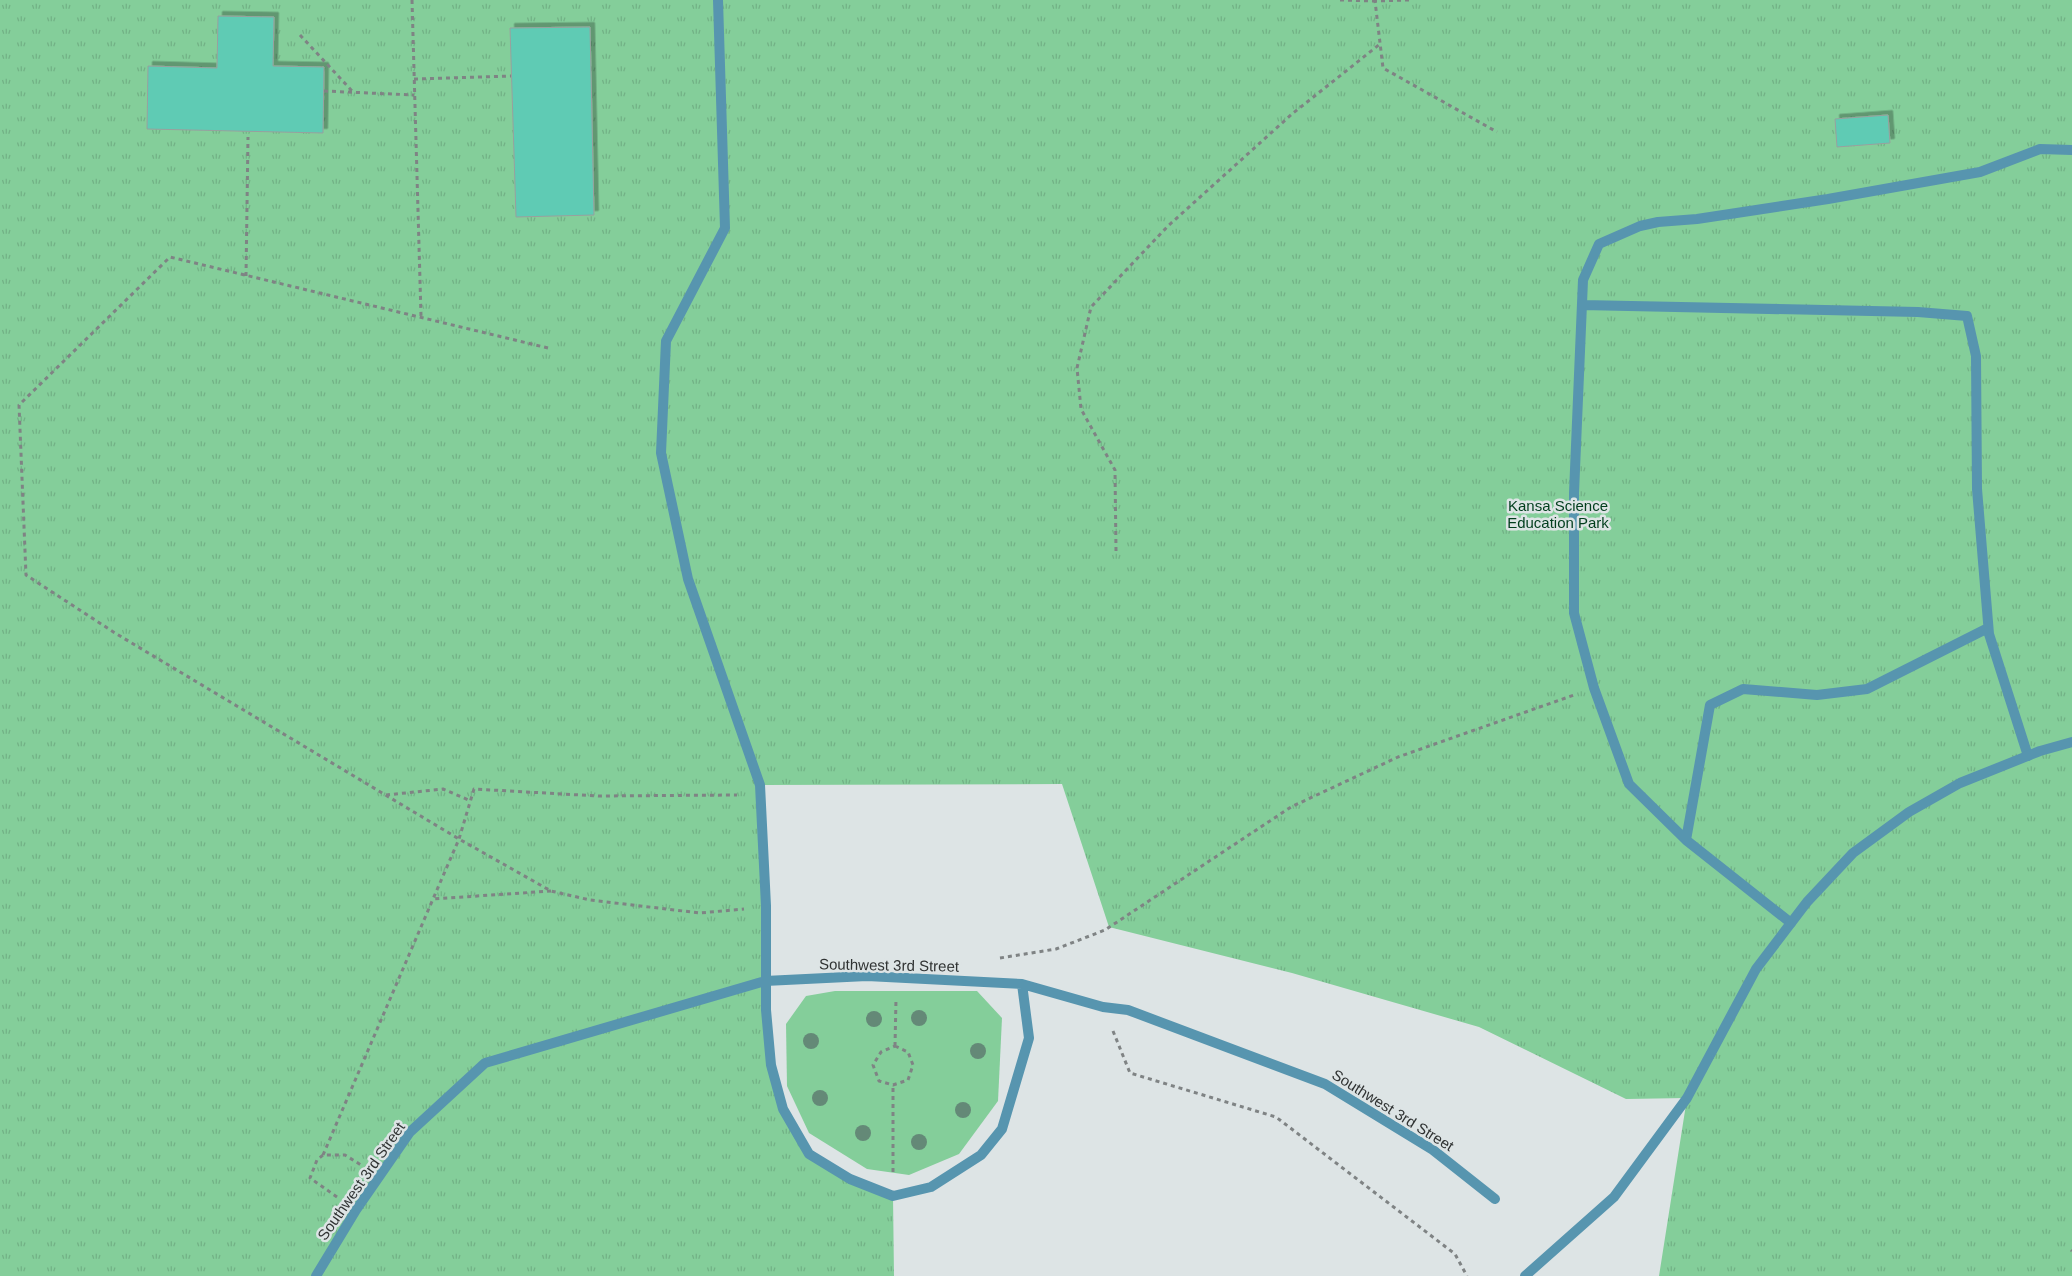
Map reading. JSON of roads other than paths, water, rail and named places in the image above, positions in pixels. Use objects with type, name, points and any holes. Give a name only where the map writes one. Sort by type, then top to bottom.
[{"type":"street","points":[[718,0],[725,228],[666,341],[661,453],[688,579],[760,785],[766,906],[765,981],[771,1065],[783,1109],[809,1154],[850,1179],[893,1196],[930,1187],[959,1171],[981,1155],[1002,1129],[1029,1038],[1022,984]]},
{"type":"street","points":[[1791,923],[1686,840],[1629,784],[1594,688],[1574,612],[1574,493],[1582,280],[1599,244],[1640,226],[1828,199],[1980,172],[2040,149],[2072,150]]},
{"type":"street","points":[[1582,305],[1918,312],[1967,316],[1976,356],[1977,489],[1988,628],[2028,756]]},
{"type":"street","points":[[1686,840],[1710,705],[1743,689],[1817,695],[1867,689],[1988,628]]},
{"type":"street","points":[[1525,1276],[1619,1190],[1687,1098],[1756,969],[1807,902],[1853,853],[1909,812],[1960,783],[2028,756],[2072,742]]},
{"type":"street","name":"Southwest 3rd Street","points":[[316,1276],[356,1210],[410,1132],[485,1063],[765,981],[867,976],[1022,984],[1103,1007],[1128,1010],[1325,1084],[1433,1150],[1495,1199]]},
{"type":"park label","name":"Kansa Science Education Park","points":[[1558,514]]}]
